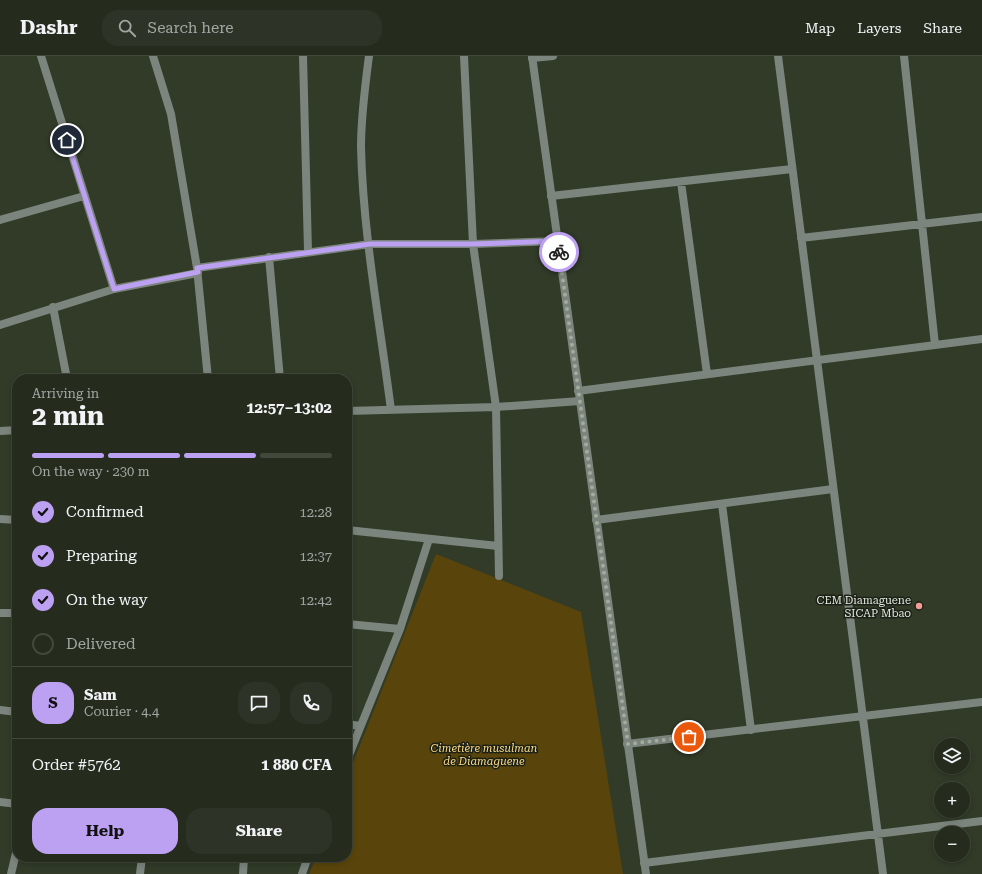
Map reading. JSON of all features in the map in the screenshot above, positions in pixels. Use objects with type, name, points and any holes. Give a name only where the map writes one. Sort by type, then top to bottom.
[{"type":"street","points":[[41,56],[114,289]]},
{"type":"street","points":[[153,56],[171,114],[198,270],[208,374]]},
{"type":"street","points":[[303,56],[308,251]]},
{"type":"street","points":[[369,56],[361,146],[370,244],[391,410]]},
{"type":"street","points":[[464,56],[473,244],[496,407],[499,576]]},
{"type":"street","points":[[553,56],[532,57],[646,874]]},
{"type":"street","points":[[778,56],[883,874]]},
{"type":"street","points":[[904,56],[935,345]]},
{"type":"street","points":[[551,196],[792,169]]},
{"type":"street","points":[[681,182],[707,374]]},
{"type":"street","points":[[0,220],[84,196]]},
{"type":"street","points":[[801,238],[982,217]]},
{"type":"street","points":[[0,325],[53,307],[114,289],[198,270],[308,251],[370,244],[473,244],[558,241]]},
{"type":"street","points":[[269,257],[280,374]]},
{"type":"street","points":[[53,307],[66,374]]},
{"type":"street","points":[[578,391],[982,339]]},
{"type":"street","points":[[352,411],[496,407],[580,401]]},
{"type":"street","points":[[0,431],[12,430]]},
{"type":"street","points":[[596,520],[833,489]]},
{"type":"street","points":[[722,504],[751,730]]},
{"type":"street","points":[[0,519],[12,520]]},
{"type":"street","points":[[352,531],[498,546]]},
{"type":"street","points":[[352,747],[400,629],[429,539]]},
{"type":"street","points":[[0,613],[12,613]]},
{"type":"street","points":[[352,624],[400,629]]},
{"type":"street","points":[[628,744],[982,702]]},
{"type":"street","points":[[0,710],[12,711]]},
{"type":"street","points":[[352,725],[360,726]]},
{"type":"street","points":[[0,802],[12,803]]},
{"type":"street","points":[[644,863],[982,822]]},
{"type":"street","points":[[11,874],[14,862]]},
{"type":"street","points":[[140,874],[141,862]]},
{"type":"street","points":[[243,874],[244,862]]},
{"type":"street","points":[[302,874],[306,862]]},
{"type":"green space","name":"Cimetière musulman de Diamaguene","points":[[436,554],[581,612],[623,874],[309,874],[314,862],[352,862],[352,765]]},
{"type":"way so far","points":[[559,252],[628,744],[689,737]]},
{"type":"place","name":"CEM Diamaguene SICAP Mbao","points":[[919,606]]},
{"type":"route","points":[[67,140],[114,289],[198,272],[197,268],[308,251],[370,244],[473,244],[558,241],[559,252]]}]
